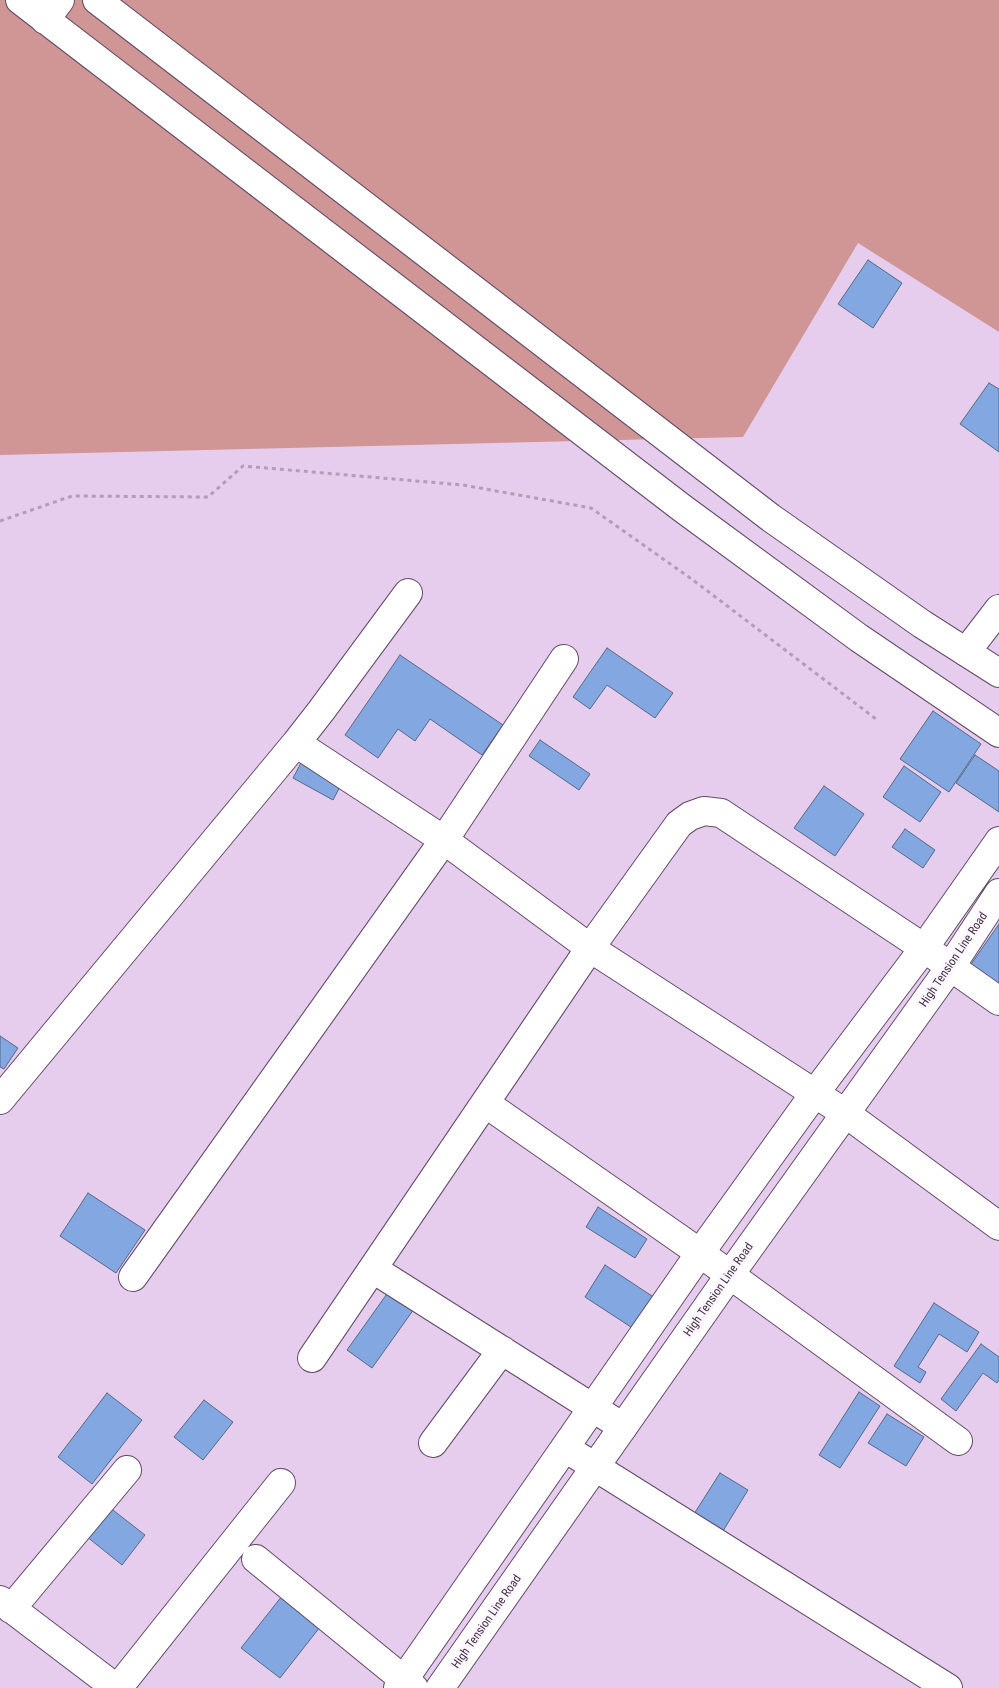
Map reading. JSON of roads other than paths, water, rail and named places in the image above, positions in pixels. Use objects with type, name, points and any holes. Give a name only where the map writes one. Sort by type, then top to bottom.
[{"type":"street","points":[[20,0],[53,10],[682,508],[859,638],[999,733]]},
{"type":"street","points":[[97,0],[771,518],[922,624],[999,673]]},
{"type":"street","points":[[0,1100],[321,712],[408,593]]},
{"type":"street","points":[[966,652],[999,609]]},
{"type":"street","points":[[133,1277],[444,840],[564,659]]},
{"type":"street","points":[[296,743],[444,840],[590,948],[846,1114],[999,1226]]},
{"type":"street","points":[[312,1358],[590,948],[679,824],[690,816],[704,811],[721,814],[951,966],[999,1001]]},
{"type":"street","points":[[256,1559],[405,1685],[565,1448],[700,1253],[815,1093],[924,948],[999,841]]},
{"type":"street","name":"High Tension Line Road","points":[[440,1688],[729,1276],[951,966],[999,893]]},
{"type":"street","points":[[485,1103],[700,1253],[729,1276],[958,1441]]},
{"type":"street","points":[[373,1269],[623,1427]]},
{"type":"street","points":[[433,1443],[502,1350]]},
{"type":"street","points":[[565,1448],[948,1688]]},
{"type":"street","points":[[127,1470],[6,1604],[117,1688],[280,1483]]}]
